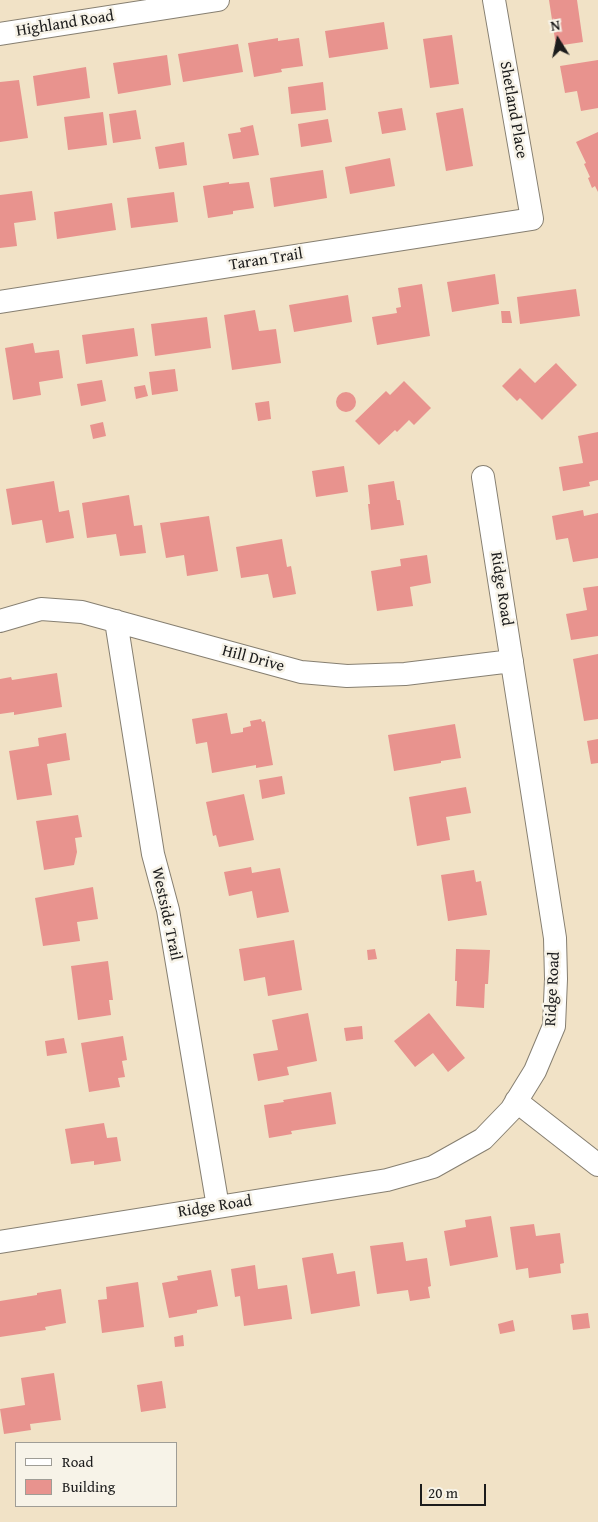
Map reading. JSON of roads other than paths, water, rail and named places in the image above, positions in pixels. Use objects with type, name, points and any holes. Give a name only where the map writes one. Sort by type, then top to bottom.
[{"type":"street","name":"Highland Road","points":[[0,34],[218,0]]},
{"type":"street","name":"Shetland Place","points":[[494,0],[532,220]]},
{"type":"street","name":"Taran Trail","points":[[0,302],[532,220]]},
{"type":"street","name":"Ridge Road","points":[[0,1242],[386,1180],[433,1167],[484,1139],[511,1110],[535,1071],[554,1026],[555,938],[483,477]]},
{"type":"street","name":"Hill Drive","points":[[0,621],[41,609],[82,612],[301,672],[347,676],[405,674],[512,661]]},
{"type":"street","name":"Westside Trail","points":[[116,622],[153,854],[168,910],[218,1207]]},
{"type":"street","points":[[516,1101],[598,1165]]}]
